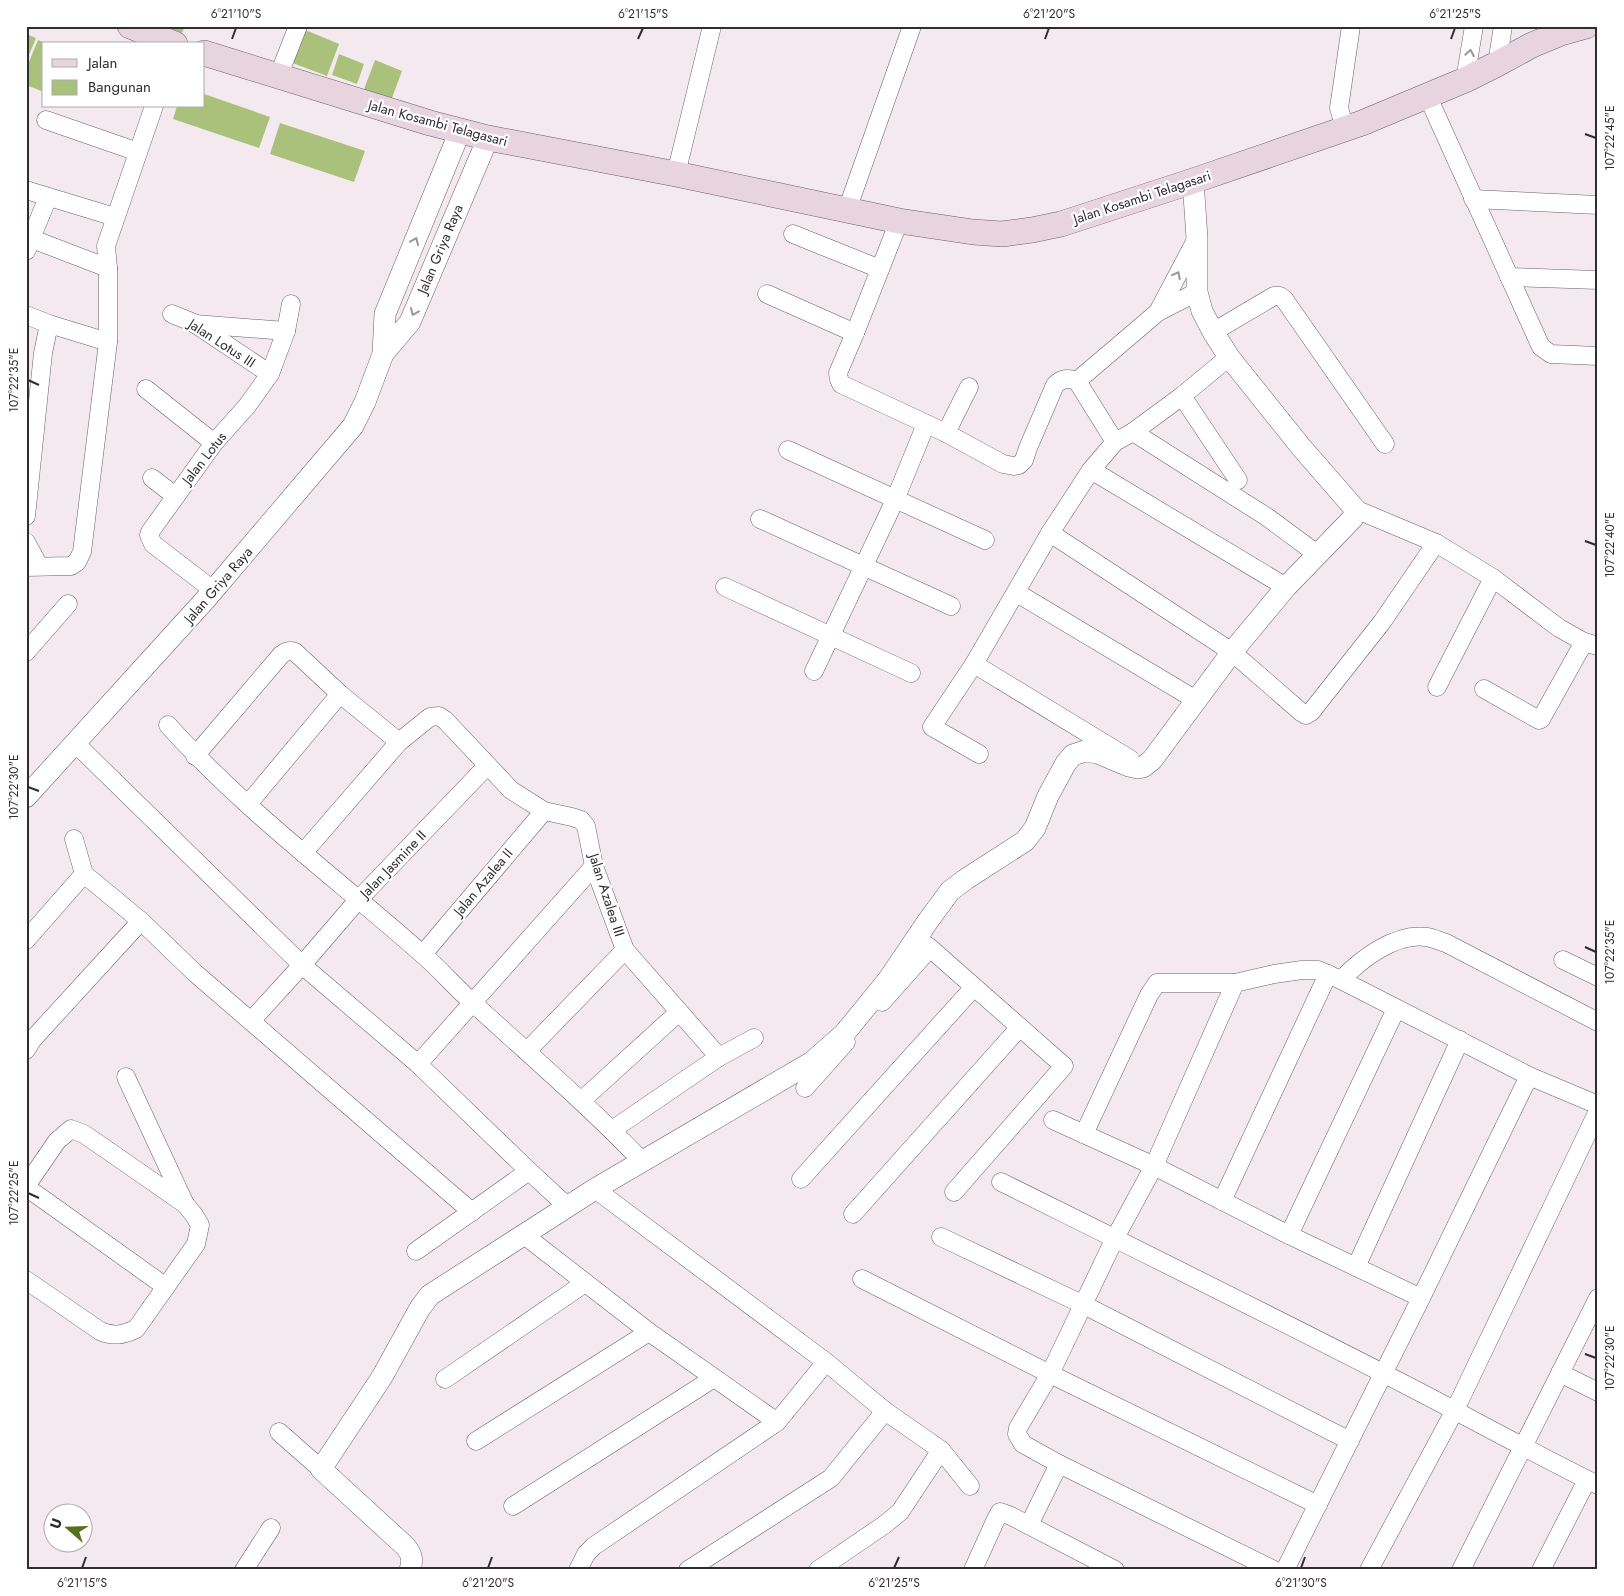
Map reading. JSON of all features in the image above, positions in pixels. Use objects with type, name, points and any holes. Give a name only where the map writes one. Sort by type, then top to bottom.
[{"type":"main road","points":[[130,26],[170,42]]},
{"type":"main road","name":"Jalan Kosambi Telagasari","points":[[205,53],[278,77],[488,138],[676,174],[899,221],[973,232],[1002,234],[1061,224],[1376,118],[1465,80],[1532,45],[1561,33],[1586,26]]},
{"type":"street","points":[[278,77],[298,26]]},
{"type":"street","points":[[676,174],[712,26]]},
{"type":"street","points":[[847,210],[912,26]]},
{"type":"street","points":[[1345,129],[1339,108],[1351,26]]},
{"type":"street","points":[[1465,80],[1474,26]]},
{"type":"street","points":[[1497,64],[1503,26]]},
{"type":"street","points":[[1428,96],[1541,347],[1545,352],[1551,354],[1598,356]]},
{"type":"street","points":[[26,542],[33,566],[71,566],[77,562],[82,552],[108,342],[108,268],[106,246],[153,108]]},
{"type":"street","points":[[46,120],[138,152]]},
{"type":"street","name":"Jalan Griya Raya","points":[[26,797],[188,619],[353,426],[365,402],[383,354],[385,314],[460,131]]},
{"type":"street","name":"Jalan Griya Raya","points":[[383,354],[410,322],[488,138]]},
{"type":"street","points":[[449,159],[474,168]]},
{"type":"street","points":[[1192,181],[1197,238],[1197,292],[1202,311],[1229,357],[1306,454],[1355,509],[1436,543],[1493,578],[1559,628],[1591,644],[1539,720],[1484,689]]},
{"type":"street","points":[[26,190],[115,217]]},
{"type":"street","points":[[48,197],[29,245],[108,268]]},
{"type":"street","points":[[1473,199],[1598,205]]},
{"type":"street","points":[[899,221],[856,333],[838,373],[841,384],[946,433],[1003,464],[1014,466],[1019,465],[1024,460],[1055,386],[1060,380],[1077,381],[1116,442]]},
{"type":"street","points":[[793,234],[880,269]]},
{"type":"street","points":[[1158,312],[1197,238]]},
{"type":"street","points":[[1508,277],[1598,280]]},
{"type":"street","points":[[1077,381],[1158,312],[1197,292]]},
{"type":"street","points":[[767,294],[856,333]]},
{"type":"street","points":[[1213,332],[1274,296],[1280,296],[1284,299],[1385,444]]},
{"type":"street","name":"Jalan Lotus","points":[[209,595],[154,544],[149,535],[214,443],[247,406],[270,374],[286,330],[291,304]]},
{"type":"street","name":"Jalan Lotus III","points":[[172,314],[194,324],[270,374]]},
{"type":"street","points":[[26,315],[108,342]]},
{"type":"street","points":[[26,516],[28,468],[42,353],[49,324]]},
{"type":"street","points":[[194,324],[286,330]]},
{"type":"street","points":[[26,372],[42,353]]},
{"type":"street","points":[[979,754],[932,727],[974,664],[1050,534],[1091,470],[1116,442],[1133,432],[1182,396],[1229,357]]},
{"type":"street","points":[[946,433],[969,388]]},
{"type":"street","points":[[146,389],[214,443]]},
{"type":"street","points":[[1182,396],[1238,480]]},
{"type":"street","points":[[814,671],[895,500],[926,424]]},
{"type":"street","points":[[1133,432],[1267,517],[1317,554]]},
{"type":"street","points":[[788,450],[985,540]]},
{"type":"street","points":[[1091,470],[1286,587]]},
{"type":"street","points":[[152,478],[175,496]]},
{"type":"street","points":[[321,1469],[382,1377],[420,1308],[430,1295],[642,1161],[797,1082],[923,943],[950,891],[1030,834],[1048,796],[1066,763],[1073,755],[1085,751],[1098,753],[1138,768],[1143,767],[1152,760],[1232,652],[1286,587],[1353,518],[1355,509]]},
{"type":"street","points":[[760,519],[950,606]]},
{"type":"street","points":[[1050,534],[1232,652],[1304,714],[1311,712],[1382,622],[1436,543]]},
{"type":"street","points":[[1436,687],[1493,578]]},
{"type":"street","points":[[725,587],[911,673]]},
{"type":"street","points":[[1017,593],[1196,700]]},
{"type":"street","points":[[26,652],[68,604]]},
{"type":"street","points":[[195,756],[281,654],[290,650],[295,652],[340,694],[399,742],[303,853]]},
{"type":"street","points":[[974,664],[1143,767]]},
{"type":"street","points":[[248,804],[340,694]]},
{"type":"street","name":"Jalan Azalea III","points":[[399,742],[430,717],[439,716],[446,720],[511,790],[544,811],[572,817],[584,823],[594,866],[625,950],[719,1057]]},
{"type":"street","points":[[168,725],[195,756],[303,853],[423,954],[472,1002],[612,1130],[642,1161]]},
{"type":"street","points":[[76,744],[302,965],[418,1064],[568,1207]]},
{"type":"street","name":"Jalan Jasmine II","points":[[251,1021],[358,900],[488,766]]},
{"type":"street","name":"Jalan Azalea II","points":[[423,954],[544,811]]},
{"type":"street","points":[[74,839],[84,874],[141,922],[195,973],[472,1212]]},
{"type":"street","points":[[418,1064],[594,866]]},
{"type":"street","points":[[26,940],[84,874]]},
{"type":"street","points":[[26,1050],[33,1039],[141,922]]},
{"type":"street","points":[[1222,1201],[1334,977],[1380,949],[1410,937],[1426,937],[1446,943],[1598,1022]]},
{"type":"street","points":[[923,943],[1064,1066],[954,1192]]},
{"type":"street","points":[[797,1082],[812,1062],[844,1034],[888,980],[923,943]]},
{"type":"street","points":[[527,1051],[625,950]]},
{"type":"street","points":[[1563,960],[1598,977]]},
{"type":"street","points":[[1084,1134],[1149,995],[1158,983],[1235,983],[1302,970],[1318,970],[1334,977],[1529,1076],[1598,1105]]},
{"type":"street","points":[[1235,983],[1154,1166],[1115,1238],[1050,1374],[1018,1428],[1017,1434],[1023,1444],[1059,1464],[1274,1570]]},
{"type":"street","points":[[801,1179],[974,987]]},
{"type":"street","points":[[1289,1235],[1396,1009]]},
{"type":"street","points":[[581,1101],[679,1012]]},
{"type":"street","points":[[853,1214],[1020,1027]]},
{"type":"street","points":[[612,1130],[719,1057],[754,1038]]},
{"type":"street","points":[[1356,1267],[1460,1040]]},
{"type":"street","points":[[1285,1570],[1529,1076]]},
{"type":"street","points":[[26,1280],[100,1331],[108,1335],[118,1336],[136,1329],[196,1244],[200,1225],[185,1204],[126,1077]]},
{"type":"street","points":[[1370,1570],[1454,1410],[1598,1111]]},
{"type":"street","points":[[1053,1120],[1154,1166],[1289,1235],[1421,1298]]},
{"type":"street","points":[[166,1287],[26,1186],[57,1141],[71,1129],[84,1134],[185,1204]]},
{"type":"street","points":[[416,1251],[529,1171]]},
{"type":"street","points":[[1001,1182],[1454,1410],[1522,1448],[1592,1482],[1541,1570]]},
{"type":"street","points":[[595,1189],[826,1362],[885,1411],[941,1450],[970,1486]]},
{"type":"street","points":[[524,1235],[649,1332],[777,1422]]},
{"type":"street","points":[[941,1237],[1084,1305],[1350,1441]]},
{"type":"street","points":[[862,1279],[1050,1374],[1318,1505]]},
{"type":"street","points":[[445,1379],[585,1283]]},
{"type":"street","points":[[1461,1570],[1560,1373],[1596,1308]]},
{"type":"street","points":[[476,1441],[649,1332]]},
{"type":"street","points":[[578,1570],[586,1554],[594,1546],[777,1422],[826,1362]]},
{"type":"street","points":[[1560,1373],[1598,1392]]},
{"type":"street","points":[[513,1506],[714,1378]]},
{"type":"street","points":[[688,1570],[831,1478],[885,1411]]},
{"type":"street","points":[[279,1432],[406,1546],[411,1553],[412,1562],[410,1570]]},
{"type":"street","points":[[818,1570],[900,1512],[941,1450]]},
{"type":"street","points":[[1029,1525],[1059,1464]]},
{"type":"street","points":[[973,1570],[1000,1512],[1115,1570]]},
{"type":"street","points":[[244,1570],[271,1528]]},
{"type":"building","points":[[165,26],[185,26],[182,33]]},
{"type":"building","points":[[303,29],[339,44],[327,76],[290,62]]},
{"type":"building","points":[[26,34],[36,38],[26,62]]},
{"type":"building","points":[[38,40],[43,42],[42,91],[26,85],[26,69]]},
{"type":"building","points":[[339,54],[364,64],[357,84],[332,75]]},
{"type":"building","points":[[375,60],[402,71],[390,103],[363,92]]},
{"type":"building","points":[[205,94],[270,117],[259,148],[173,119],[176,108],[205,108]]},
{"type":"building","points":[[280,123],[365,151],[354,182],[270,154]]}]
